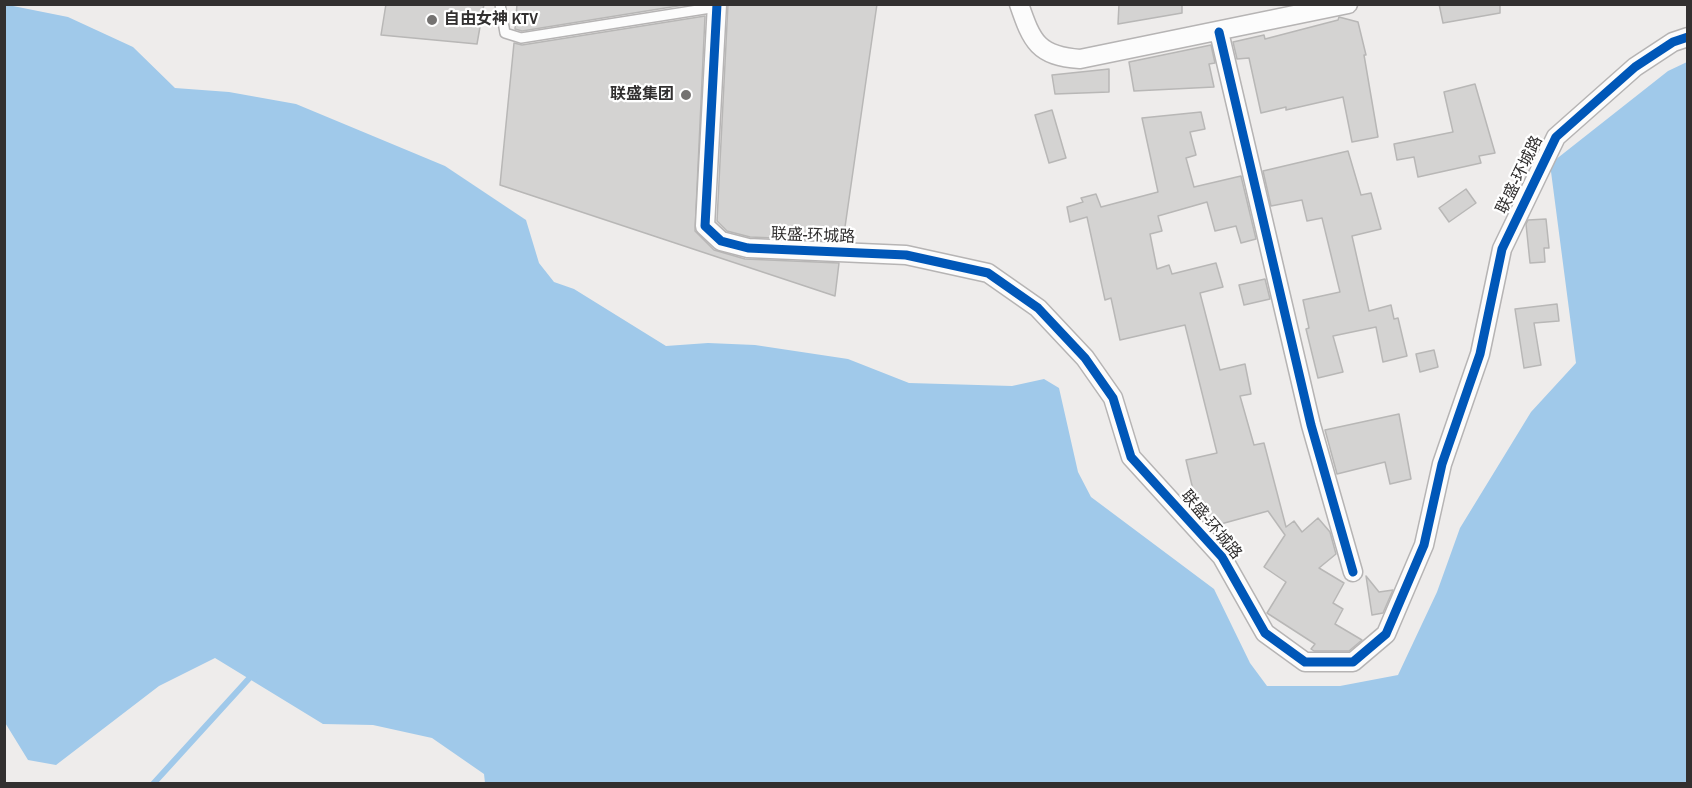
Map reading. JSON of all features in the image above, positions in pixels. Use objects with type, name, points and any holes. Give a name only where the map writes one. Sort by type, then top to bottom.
[{"type":"street","points":[[1019,4],[1038,46],[1043,51],[1062,58],[1080,59],[1348,4]]},
{"type":"street","name":"联盛-环城路","points":[[717,6],[705,226],[721,241],[748,248],[906,255],[947,262],[988,273],[1038,308],[1086,358],[1113,398],[1131,457],[1222,557],[1265,633],[1305,662],[1353,662],[1386,634],[1424,545],[1442,464],[1479,354],[1502,249],[1556,137],[1635,67],[1673,42],[1688,37]]},
{"type":"street","points":[[1219,32],[1311,425],[1353,572]]},
{"type":"lane","points":[[500,4],[505,33],[521,38],[717,6]]},
{"type":"water","points":[[8,5],[68,17],[133,47],[175,88],[229,92],[296,104],[445,166],[526,220],[539,263],[554,282],[574,289],[666,346],[708,343],[755,345],[848,359],[909,383],[1012,386],[1044,379],[1059,388],[1078,472],[1091,497],[1214,589],[1250,663],[1267,686],[1340,686],[1398,675],[1437,592],[1460,528],[1531,412],[1576,363],[1550,164],[1668,71],[1687,62],[1687,783],[485,783],[484,774],[432,738],[373,725],[323,724],[215,658],[159,686],[56,765],[28,760],[4,721],[4,7]]},
{"type":"building","name":"自由女神 KTV","points":[[386,4],[484,4],[477,44],[381,35]]},
{"type":"building","points":[[517,4],[690,4],[522,31],[515,29]]},
{"type":"building","points":[[728,4],[877,4],[843,241],[750,237],[727,231],[717,221]]},
{"type":"building","points":[[1119,4],[1182,4],[1182,13],[1118,24]]},
{"type":"building","points":[[1439,4],[1500,4],[1500,13],[1443,23]]},
{"type":"building","points":[[705,16],[695,231],[714,250],[745,259],[839,263],[835,296],[500,185],[514,43],[522,45]]},
{"type":"building","points":[[1339,17],[1358,22],[1366,55],[1364,55],[1378,137],[1352,142],[1343,97],[1286,110],[1286,107],[1261,113],[1249,58],[1237,59],[1233,42],[1264,35],[1265,39],[1338,20]]},
{"type":"building","points":[[1211,45],[1215,63],[1209,64],[1214,87],[1134,91],[1129,62]]},
{"type":"building","points":[[1109,69],[1109,92],[1055,94],[1052,75]]},
{"type":"building","points":[[1475,84],[1495,153],[1479,156],[1481,163],[1418,177],[1414,157],[1397,160],[1394,144],[1453,132],[1444,92]]},
{"type":"building","points":[[1052,110],[1066,158],[1049,163],[1035,115]]},
{"type":"building","points":[[1201,112],[1205,129],[1190,132],[1196,155],[1186,158],[1194,187],[1241,176],[1256,239],[1241,243],[1236,226],[1215,231],[1207,202],[1158,216],[1162,231],[1150,234],[1157,269],[1169,265],[1172,274],[1216,263],[1223,287],[1200,293],[1220,370],[1245,364],[1251,394],[1240,396],[1254,445],[1264,443],[1286,527],[1294,521],[1302,532],[1318,518],[1330,532],[1336,554],[1319,568],[1344,583],[1333,603],[1343,609],[1335,624],[1362,640],[1349,651],[1314,651],[1311,649],[1315,644],[1267,613],[1286,582],[1264,567],[1285,535],[1268,511],[1210,527],[1199,515],[1186,460],[1217,453],[1185,325],[1120,340],[1111,298],[1105,300],[1087,217],[1070,222],[1067,207],[1083,202],[1081,198],[1096,194],[1101,207],[1158,192],[1142,118]]},
{"type":"building","points":[[1348,151],[1361,195],[1371,193],[1381,229],[1352,236],[1369,311],[1391,305],[1394,319],[1398,318],[1407,356],[1383,362],[1376,327],[1333,336],[1343,372],[1318,378],[1306,329],[1309,328],[1303,300],[1340,292],[1322,218],[1307,221],[1302,200],[1271,206],[1263,171]]},
{"type":"building","points":[[1466,189],[1476,203],[1449,222],[1439,208]]},
{"type":"building","points":[[1546,219],[1549,248],[1544,248],[1545,262],[1530,263],[1526,224],[1528,220]]},
{"type":"building","points":[[1265,279],[1270,299],[1244,305],[1239,285]]},
{"type":"building","points":[[1557,304],[1559,321],[1534,323],[1541,365],[1524,368],[1515,309]]},
{"type":"building","points":[[1434,350],[1438,367],[1420,372],[1416,354]]},
{"type":"building","points":[[1399,414],[1411,479],[1390,484],[1385,462],[1337,474],[1325,430]]},
{"type":"building","points":[[1366,576],[1379,592],[1393,590],[1383,613],[1372,615]]},
{"type":"waterway","points":[[153,784],[254,673]]},
{"type":"cycle path","points":[[717,4],[705,226],[721,241],[748,248],[906,255],[988,273],[1038,308],[1085,358],[1113,398],[1131,457],[1222,557],[1265,633],[1305,662],[1353,662],[1386,634],[1424,545],[1442,464],[1480,354],[1502,249],[1556,137],[1635,67],[1673,42],[1688,37]]},
{"type":"cycle path","points":[[1219,32],[1311,425],[1353,572]]},
{"type":"place","name":"自由女神 KTV","points":[[432,20]]},
{"type":"place","name":"联盛集团","points":[[686,95]]}]
